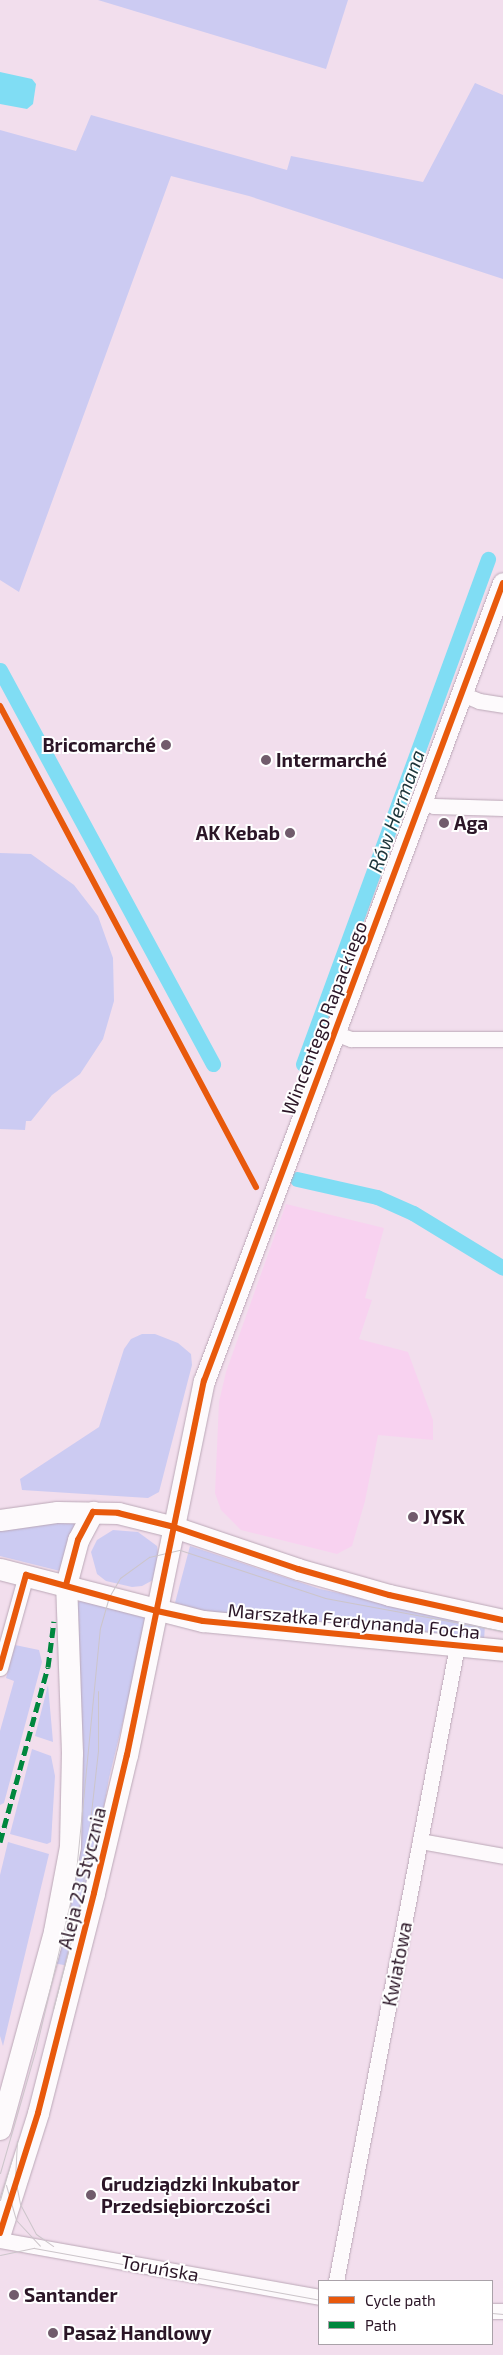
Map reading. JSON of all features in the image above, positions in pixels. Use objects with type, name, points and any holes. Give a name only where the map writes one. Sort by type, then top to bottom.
[{"type":"street","name":"Wincentego Rapackiego","points":[[174,1526],[204,1381],[214,1350],[297,1129],[337,1034],[503,583]]},
{"type":"street","points":[[462,694],[479,701],[503,705]]},
{"type":"street","points":[[422,802],[434,806],[503,808]]},
{"type":"street","points":[[337,1034],[351,1039],[503,1039]]},
{"type":"street","name":"Marszałka Ferdynanda Focha","points":[[0,1520],[57,1512],[118,1514],[174,1526],[298,1569],[389,1595],[503,1620]]},
{"type":"street","name":"Aleja 23 Stycznia","points":[[0,2129],[54,1931],[70,1846],[72,1753],[66,1585],[78,1540],[93,1512]]},
{"type":"street","name":"Aleja 23 Stycznia","points":[[0,2233],[38,2113],[94,1893],[174,1526]]},
{"type":"street","name":"Marszałka Ferdynanda Focha","points":[[0,1569],[66,1585],[157,1611],[203,1621],[503,1650]]},
{"type":"street","points":[[0,1668],[26,1575]]},
{"type":"street","name":"Kwiatowa","points":[[336,2280],[457,1646]]},
{"type":"street","points":[[420,1841],[503,1856]]},
{"type":"street","name":"Toruńska","points":[[0,2240],[318,2297]]},
{"type":"shaded area","points":[[98,0],[348,0],[326,69]]},
{"type":"shaded area","points":[[0,72],[32,79],[36,84],[33,104],[27,109],[0,104]]},
{"type":"shaded area","points":[[475,83],[503,95],[503,279],[249,196],[171,176],[19,592],[0,580],[0,130],[76,151],[91,115],[287,170],[291,156],[423,182]]},
{"type":"shaded area","points":[[0,853],[31,854],[74,885],[98,916],[113,958],[114,1001],[103,1039],[80,1074],[52,1095],[31,1121],[26,1121],[25,1130],[0,1129]]},
{"type":"shaded area","points":[[286,1204],[384,1228],[365,1298],[372,1300],[359,1339],[408,1352],[433,1420],[433,1440],[378,1435],[365,1501],[352,1546],[337,1554],[241,1530],[221,1510],[215,1493],[219,1402],[226,1372]]},
{"type":"shaded area","points":[[142,1334],[155,1334],[178,1343],[191,1354],[192,1365],[159,1492],[148,1498],[22,1490],[20,1479],[99,1427],[124,1349],[131,1339]]},
{"type":"shaded area","points":[[76,1520],[60,1571],[0,1556],[0,1528]]},
{"type":"shaded area","points":[[113,1530],[138,1532],[157,1546],[159,1560],[155,1579],[142,1586],[132,1587],[106,1581],[97,1574],[91,1552],[97,1540]]},
{"type":"shaded area","points":[[190,1546],[320,1589],[485,1624],[484,1641],[214,1614],[175,1603]]},
{"type":"shaded area","points":[[81,1601],[145,1617],[141,1648],[109,1778],[94,1863],[69,1966],[53,1963],[76,1603]]},
{"type":"shaded area","points":[[15,1645],[39,1650],[42,1662],[4,1803],[0,1805],[0,1731],[14,1681],[6,1678]]},
{"type":"shaded area","points":[[48,1685],[53,1742],[35,1736]]},
{"type":"shaded area","points":[[32,1749],[51,1756],[55,1776],[51,1842],[47,1844],[10,1834]]},
{"type":"shaded area","points":[[8,1842],[49,1854],[3,2046],[0,2036],[0,1875]]},
{"type":"waterway","name":"Rów Hermana","points":[[303,1064],[488,559]]},
{"type":"waterway","name":"Rów Hermana","points":[[0,670],[213,1064]]},
{"type":"waterway","name":"Rów Hermana","points":[[297,1179],[377,1197],[413,1213],[503,1268]]},
{"type":"tram line","points":[[0,2173],[35,2052],[75,1882],[100,1628],[109,1597],[120,1578],[149,1557],[180,1550],[325,1598],[503,1631]]},
{"type":"tram line","points":[[53,2009],[81,1902],[98,1751],[98,1691]]},
{"type":"tram line","points":[[17,2141],[15,2178],[20,2204],[36,2234],[53,2246]]},
{"type":"tram line","points":[[0,2200],[12,2158]]},
{"type":"tram line","points":[[6,2185],[16,2220],[40,2246]]},
{"type":"tram line","points":[[0,2255],[34,2248],[318,2300]]},
{"type":"tram line","points":[[493,2313],[503,2314]]},
{"type":"marked path","points":[[0,1842],[48,1667],[54,1621]]},
{"type":"cycle path","points":[[0,2233],[38,2113],[94,1893],[127,1755],[204,1381],[503,583]]},
{"type":"cycle path","points":[[0,706],[256,1187]]},
{"type":"cycle path","points":[[66,1585],[78,1540],[93,1512],[118,1513],[174,1527],[298,1569],[389,1595],[503,1620]]},
{"type":"cycle path","points":[[0,1668],[26,1575],[157,1611],[203,1621],[503,1650]]},
{"type":"place","name":"Bricomarché","points":[[166,745]]},
{"type":"place","name":"Intermarché","points":[[266,760]]},
{"type":"place","name":"Aga","points":[[444,823]]},
{"type":"place","name":"AK Kebab","points":[[290,833]]},
{"type":"place","name":"JYSK","points":[[413,1517]]},
{"type":"place","name":"Grudziądzki Inkubator Przedsiębiorczości","points":[[91,2195]]},
{"type":"place","name":"Santander","points":[[14,2295]]},
{"type":"place","name":"Pasaż Handlowy","points":[[53,2333]]}]
